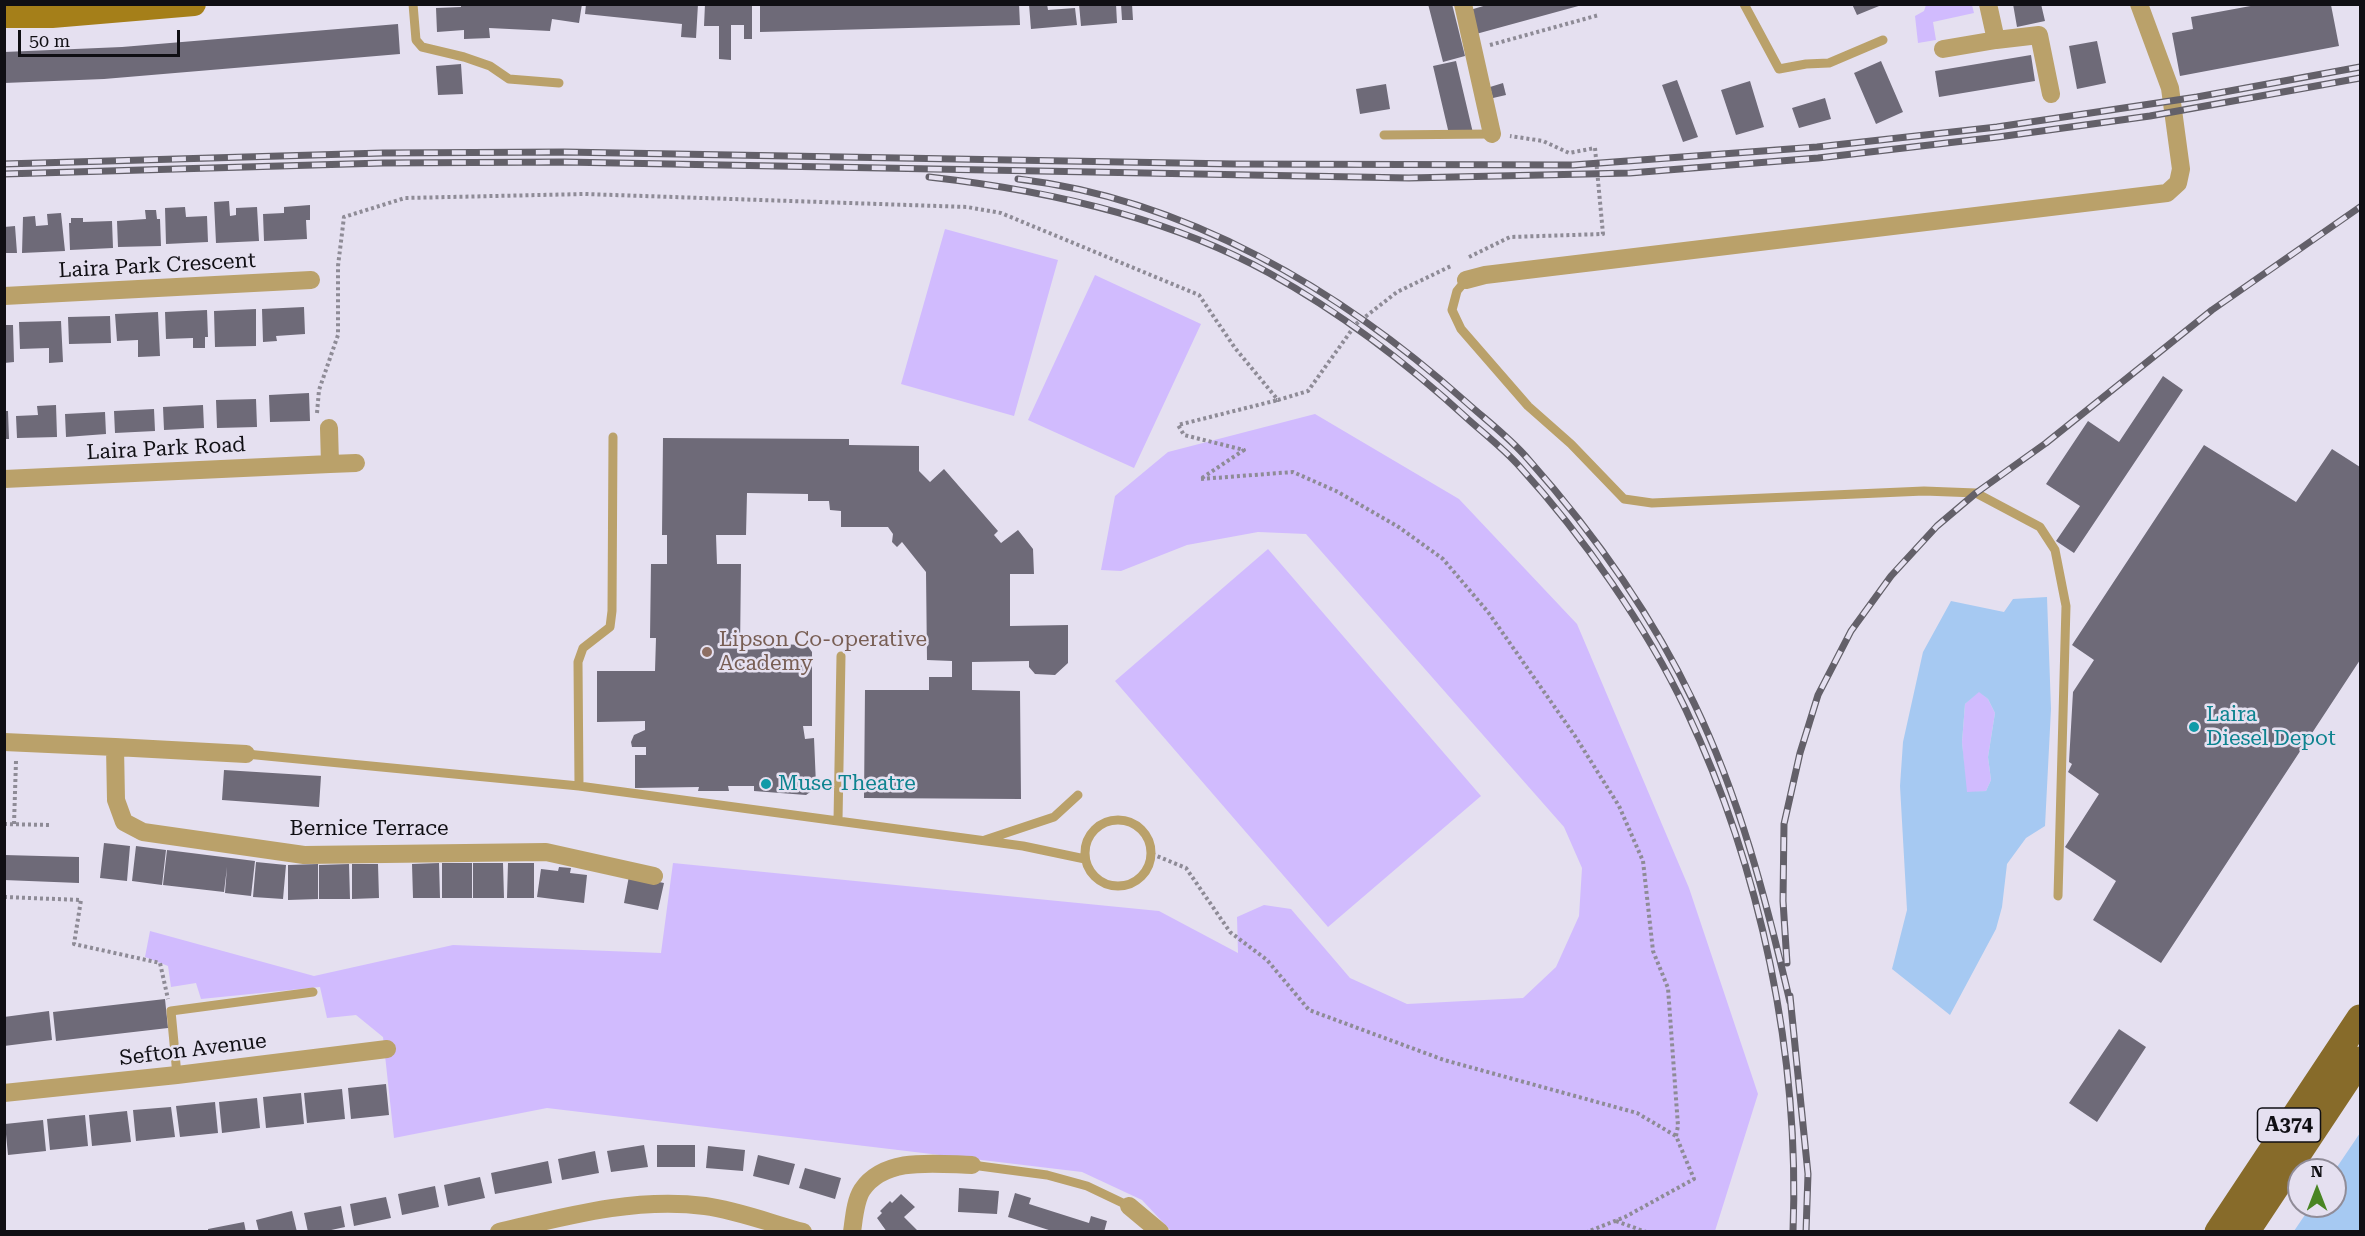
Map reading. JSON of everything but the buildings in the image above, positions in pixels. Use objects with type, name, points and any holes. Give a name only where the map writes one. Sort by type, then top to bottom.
[{"type":"main road","points":[[4,16],[52,16],[194,4]]},
{"type":"main road","name":"A374","points":[[2218,1232],[2361,1018]]},
{"type":"main road","name":"A374","points":[[2246,1232],[2361,1060]]},
{"type":"street","points":[[1463,4],[1491,134]]},
{"type":"street","points":[[1988,4],[1996,40]]},
{"type":"street","points":[[1466,280],[1496,273],[2167,193],[2178,183],[2181,169],[2170,88],[2139,4]]},
{"type":"street","points":[[1943,49],[2039,35],[2051,93]]},
{"type":"street","name":"Laira Park Crescent","points":[[4,296],[311,280]]},
{"type":"street","points":[[329,428],[330,464]]},
{"type":"street","name":"Laira Park Road","points":[[4,479],[356,463]]},
{"type":"street","points":[[10,742],[246,754]]},
{"type":"street","name":"Bernice Terrace","points":[[115,747],[116,800],[124,822],[143,832],[304,855],[546,852],[654,876]]},
{"type":"street","name":"Sefton Avenue","points":[[4,1093],[177,1075],[387,1049]]},
{"type":"street","points":[[852,1232],[860,1192],[872,1179],[888,1169],[918,1164],[972,1165]]},
{"type":"street","points":[[500,1232],[598,1209],[649,1204],[706,1206],[804,1232]]},
{"type":"street","points":[[1129,1206],[1160,1232]]},
{"type":"lane","points":[[412,4],[417,40],[422,47],[490,66],[508,79],[559,83]]},
{"type":"lane","points":[[1744,4],[1779,69],[1829,63],[1883,40]]},
{"type":"lane","points":[[1384,135],[1491,134]]},
{"type":"lane","points":[[1466,280],[1457,291],[1452,310],[1461,329],[1528,406],[1571,444],[1624,499],[1652,503],[1924,491],[1976,493],[2040,527],[2055,550],[2066,606],[2058,896]]},
{"type":"lane","points":[[579,786],[578,662],[583,648],[610,627],[612,611],[613,437]]},
{"type":"lane","points":[[838,820],[842,656]]},
{"type":"lane","points":[[246,754],[579,786],[838,820],[983,841],[1085,859]]},
{"type":"lane","points":[[983,841],[1054,817],[1078,795]]},
{"type":"lane","points":[[1119,820],[1139,827],[1150,843],[1152,854],[1145,874],[1137,882],[1127,886],[1105,884],[1096,878],[1085,859],[1088,840],[1093,831],[1101,825],[1119,820]]},
{"type":"lane","points":[[177,1075],[171,1011],[314,992]]},
{"type":"lane","points":[[972,1165],[1047,1175],[1087,1186],[1129,1206]]},
{"type":"path","points":[[1474,49],[1599,15]]},
{"type":"path","points":[[1491,134],[1543,141],[1569,153],[1595,148],[1602,234],[1510,237],[1397,292],[1356,324],[1308,391],[1178,425],[1184,435],[1244,450],[1201,479],[1293,472],[1336,491],[1397,526],[1443,559],[1488,612],[1575,736],[1620,806],[1643,861],[1653,951],[1668,988],[1678,1126],[1676,1136],[1694,1179],[1616,1221],[1587,1232]]},
{"type":"path","points":[[329,428],[316,424],[319,390],[339,335],[338,266],[344,217],[405,198],[585,194],[967,207],[1001,213],[1199,295],[1235,348],[1276,400]]},
{"type":"path","points":[[10,742],[14,824]]},
{"type":"path","points":[[4,824],[51,825]]},
{"type":"path","points":[[1152,854],[1186,868],[1230,932],[1267,960],[1309,1010],[1444,1059],[1637,1113],[1676,1136]]},
{"type":"path","points":[[4,897],[81,900],[74,944],[160,963],[171,1011]]},
{"type":"path","points":[[1616,1221],[1646,1232]]},
{"type":"shaded area","points":[[1926,5],[1972,5],[1974,13],[1933,22],[1936,40],[1918,43],[1915,16],[1924,11]]},
{"type":"shaded area","points":[[945,229],[1058,260],[1014,416],[901,384]]},
{"type":"shaded area","points":[[1095,275],[1201,324],[1134,468],[1028,420]]},
{"type":"shaded area","points":[[1315,414],[1459,499],[1577,624],[1689,888],[1758,1094],[1715,1231],[1171,1231],[1142,1200],[1082,1172],[547,1108],[394,1138],[383,1037],[356,1015],[327,1018],[320,987],[201,999],[196,983],[171,987],[168,966],[145,957],[150,931],[314,976],[453,945],[661,953],[673,863],[1159,911],[1238,953],[1237,917],[1264,905],[1291,909],[1350,978],[1407,1004],[1523,998],[1556,967],[1579,916],[1582,868],[1564,827],[1306,534],[1258,532],[1187,545],[1121,571],[1101,570],[1115,496],[1168,452]]},
{"type":"shaded area","points":[[1268,549],[1481,796],[1328,927],[1115,681]]},
{"type":"shaded area","points":[[1979,691],[1988,699],[1995,713],[1988,757],[1991,780],[1986,791],[1966,793],[1962,742],[1965,704]]},
{"type":"water","points":[[2047,597],[2051,709],[2045,826],[2026,838],[2007,864],[2002,907],[1996,929],[1950,1015],[1892,969],[1907,910],[1900,786],[1903,742],[1923,652],[1951,601],[2004,612],[2013,599]],"holes":[[[1979,692],[1988,699],[1995,713],[1988,757],[1991,780],[1986,791],[1967,792],[1962,742],[1965,704]]]},
{"type":"water","points":[[2360,1133],[2360,1231],[2294,1231],[2303,1218],[2347,1218],[2347,1158],[2343,1158]]},
{"type":"railway","points":[[4,164],[383,153],[564,152],[1234,164],[1573,165],[1817,147],[1997,127],[2197,97],[2360,67]]},
{"type":"railway","points":[[4,174],[383,163],[564,162],[1409,178],[1630,173],[1818,158],[1998,137],[2150,116],[2360,78]]},
{"type":"railway","points":[[929,177],[1017,189],[1104,208],[1189,236],[1269,273],[1349,323],[1423,380],[1508,455],[1567,522],[1633,614],[1670,678],[1712,771],[1735,834],[1755,899],[1782,1031],[1790,1099],[1793,1232]]},
{"type":"railway","points":[[1018,179],[1080,190],[1141,207],[1201,229],[1258,256],[1314,287],[1367,323],[1418,361],[1521,451],[1620,575],[1659,638],[1694,703],[1738,812],[1761,888],[1790,1002]]},
{"type":"railway","points":[[1787,963],[1783,901],[1784,824],[1800,753],[1818,695],[1851,631],[1891,576],[1937,526],[1976,493],[2046,443],[2212,310],[2360,207]]},
{"type":"railway","points":[[1790,996],[1808,1174],[1806,1232]]},
{"type":"place","name":"Lipson Co-operative Academy","points":[[707,652]]},
{"type":"place","name":"Laira Diesel Depot","points":[[2194,727]]},
{"type":"place","name":"Muse Theatre","points":[[766,784]]}]
